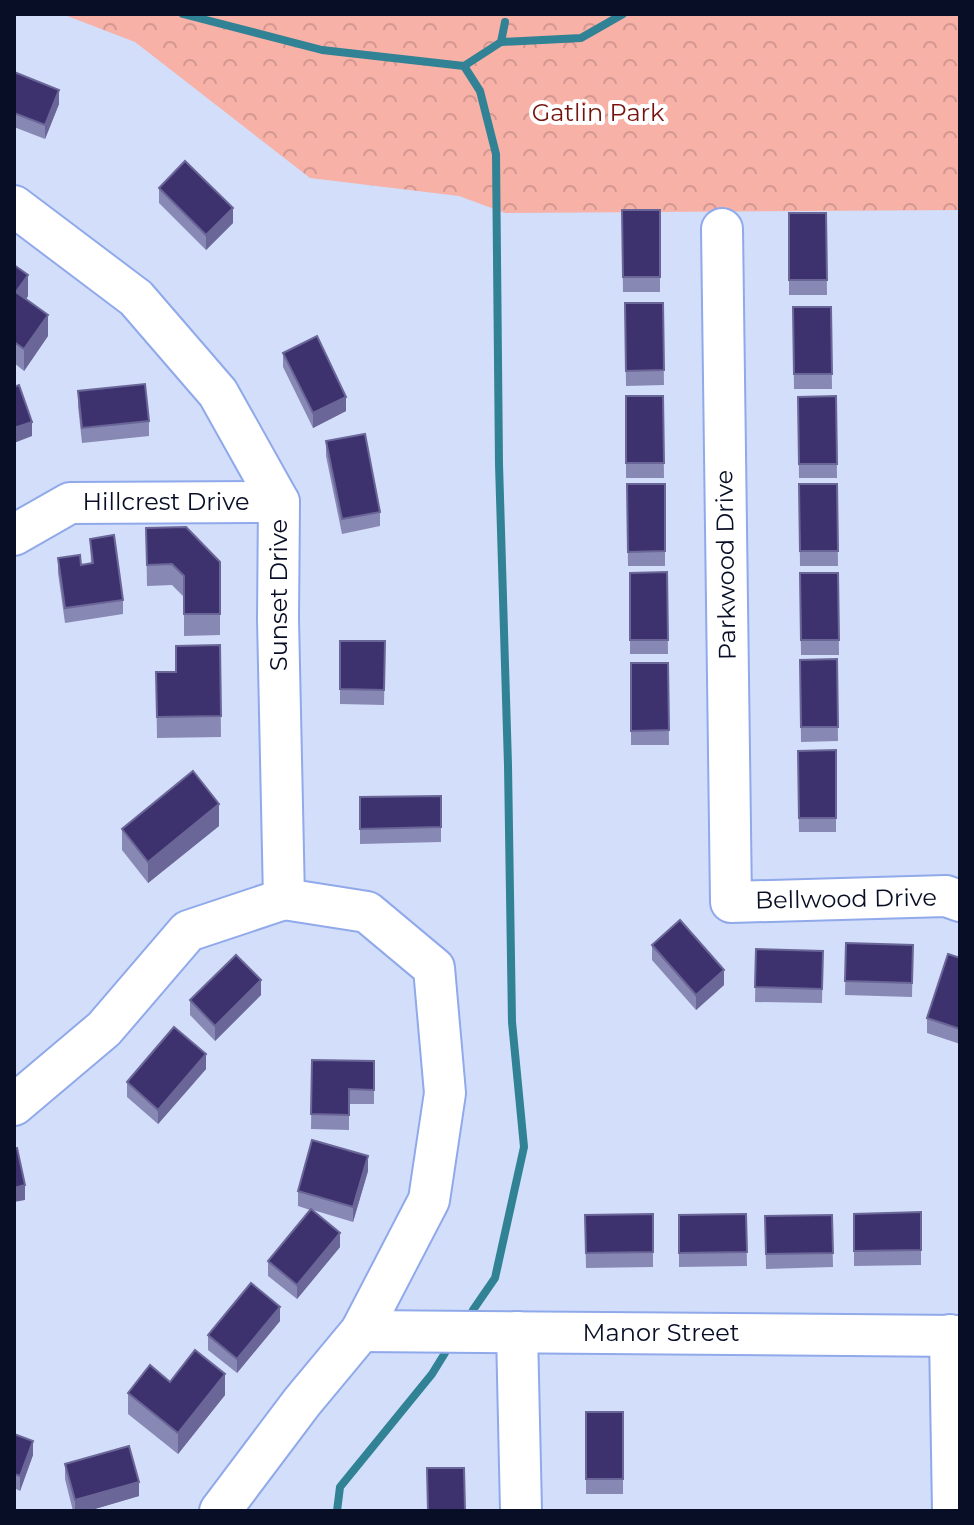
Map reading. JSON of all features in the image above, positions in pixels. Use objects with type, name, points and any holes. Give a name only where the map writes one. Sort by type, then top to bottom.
[{"type":"street","name":"Sunset Drive","points":[[14,206],[136,298],[218,393],[279,502],[278,635],[284,899]]},
{"type":"street","name":"Parkwood Drive","points":[[722,229],[731,902]]},
{"type":"street","name":"Hillcrest Drive","points":[[14,535],[70,503],[279,502]]},
{"type":"street","name":"Bellwood Drive","points":[[731,902],[946,896],[960,901]]},
{"type":"street","points":[[14,1105],[104,1029],[188,931],[284,899],[367,912],[434,968],[445,1093],[429,1200],[361,1331],[302,1402],[220,1511]]},
{"type":"street","name":"Manor Street","points":[[361,1331],[955,1336]]},
{"type":"street","points":[[517,1332],[521,1511]]},
{"type":"street","points":[[953,1511],[955,1336]]},
{"type":"green space","name":"Gatlin Park","points":[[62,14],[960,14],[960,210],[505,213],[459,196],[310,178],[135,42]]},
{"type":"building","points":[[14,72],[59,90],[45,125],[14,113]]},
{"type":"building","points":[[185,161],[233,208],[206,235],[159,188]]},
{"type":"building","points":[[622,210],[660,210],[660,277],[623,277]]},
{"type":"building","points":[[789,213],[826,213],[827,280],[789,280]]},
{"type":"building","points":[[14,265],[28,275],[16,292],[48,315],[24,349],[14,342]]},
{"type":"building","points":[[625,303],[663,303],[664,370],[626,371]]},
{"type":"building","points":[[793,307],[831,307],[832,374],[794,374]]},
{"type":"building","points":[[317,336],[346,397],[313,413],[283,353]]},
{"type":"building","points":[[145,384],[149,421],[82,428],[78,391]]},
{"type":"building","points":[[19,385],[32,422],[14,428],[14,387]]},
{"type":"building","points":[[626,396],[663,396],[664,463],[626,463]]},
{"type":"building","points":[[836,396],[837,464],[799,464],[798,397]]},
{"type":"building","points":[[365,434],[380,512],[342,519],[326,441]]},
{"type":"building","points":[[627,484],[665,484],[665,551],[628,552]]},
{"type":"building","points":[[799,484],[837,484],[838,551],[800,551]]},
{"type":"building","points":[[186,527],[220,562],[220,614],[184,614],[184,576],[172,564],[147,565],[146,528]]},
{"type":"building","points":[[114,535],[123,600],[65,608],[58,558],[80,555],[81,565],[93,563],[90,539]]},
{"type":"building","points":[[667,572],[668,640],[630,640],[630,573]]},
{"type":"building","points":[[800,573],[838,573],[839,640],[801,640]]},
{"type":"building","points":[[340,641],[385,641],[384,690],[340,689]]},
{"type":"building","points":[[220,645],[221,716],[157,717],[156,672],[176,672],[176,646]]},
{"type":"building","points":[[837,659],[838,727],[801,727],[800,660]]},
{"type":"building","points":[[631,663],[668,663],[669,730],[631,731]]},
{"type":"building","points":[[836,750],[836,818],[799,818],[798,751]]},
{"type":"building","points":[[193,771],[219,804],[148,862],[122,829]]},
{"type":"building","points":[[441,796],[441,827],[360,829],[360,797]]},
{"type":"building","points":[[680,920],[724,970],[696,995],[652,945]]},
{"type":"building","points":[[846,943],[913,945],[912,983],[845,981]]},
{"type":"building","points":[[756,949],[823,951],[822,989],[755,987]]},
{"type":"building","points":[[948,954],[960,958],[960,1029],[927,1018]]},
{"type":"building","points":[[236,955],[261,980],[215,1026],[190,1000]]},
{"type":"building","points":[[174,1027],[206,1054],[158,1110],[127,1082]]},
{"type":"building","points":[[312,1060],[374,1061],[374,1090],[349,1089],[349,1115],[311,1114]]},
{"type":"building","points":[[312,1140],[368,1156],[353,1207],[298,1191]]},
{"type":"building","points":[[17,1148],[25,1185],[14,1188],[14,1149]]},
{"type":"building","points":[[311,1209],[340,1233],[297,1285],[268,1261]]},
{"type":"building","points":[[921,1212],[921,1250],[854,1251],[854,1214]]},
{"type":"building","points":[[653,1214],[653,1252],[586,1253],[585,1215]]},
{"type":"building","points":[[746,1214],[747,1252],[679,1253],[679,1215]]},
{"type":"building","points":[[832,1215],[833,1253],[766,1254],[765,1216]]},
{"type":"building","points":[[251,1283],[280,1307],[237,1359],[208,1335]]},
{"type":"building","points":[[195,1350],[225,1374],[178,1433],[128,1393],[150,1365],[170,1382]]},
{"type":"building","points":[[586,1412],[623,1412],[623,1479],[586,1479]]},
{"type":"building","points":[[14,1434],[33,1441],[20,1476],[14,1474]]},
{"type":"building","points":[[129,1446],[139,1482],[75,1500],[65,1464]]},
{"type":"building","points":[[427,1468],[464,1468],[465,1511],[428,1511]]},
{"type":"waterway","points":[[183,14],[322,50],[464,66],[501,42],[581,38],[623,14]]},
{"type":"waterway","points":[[501,42],[505,22]]},
{"type":"waterway","points":[[464,66],[480,91],[496,154],[499,464],[512,1022],[524,1147],[495,1278],[473,1310]]},
{"type":"waterway","points":[[337,1511],[340,1487],[432,1374],[445,1353]]}]
